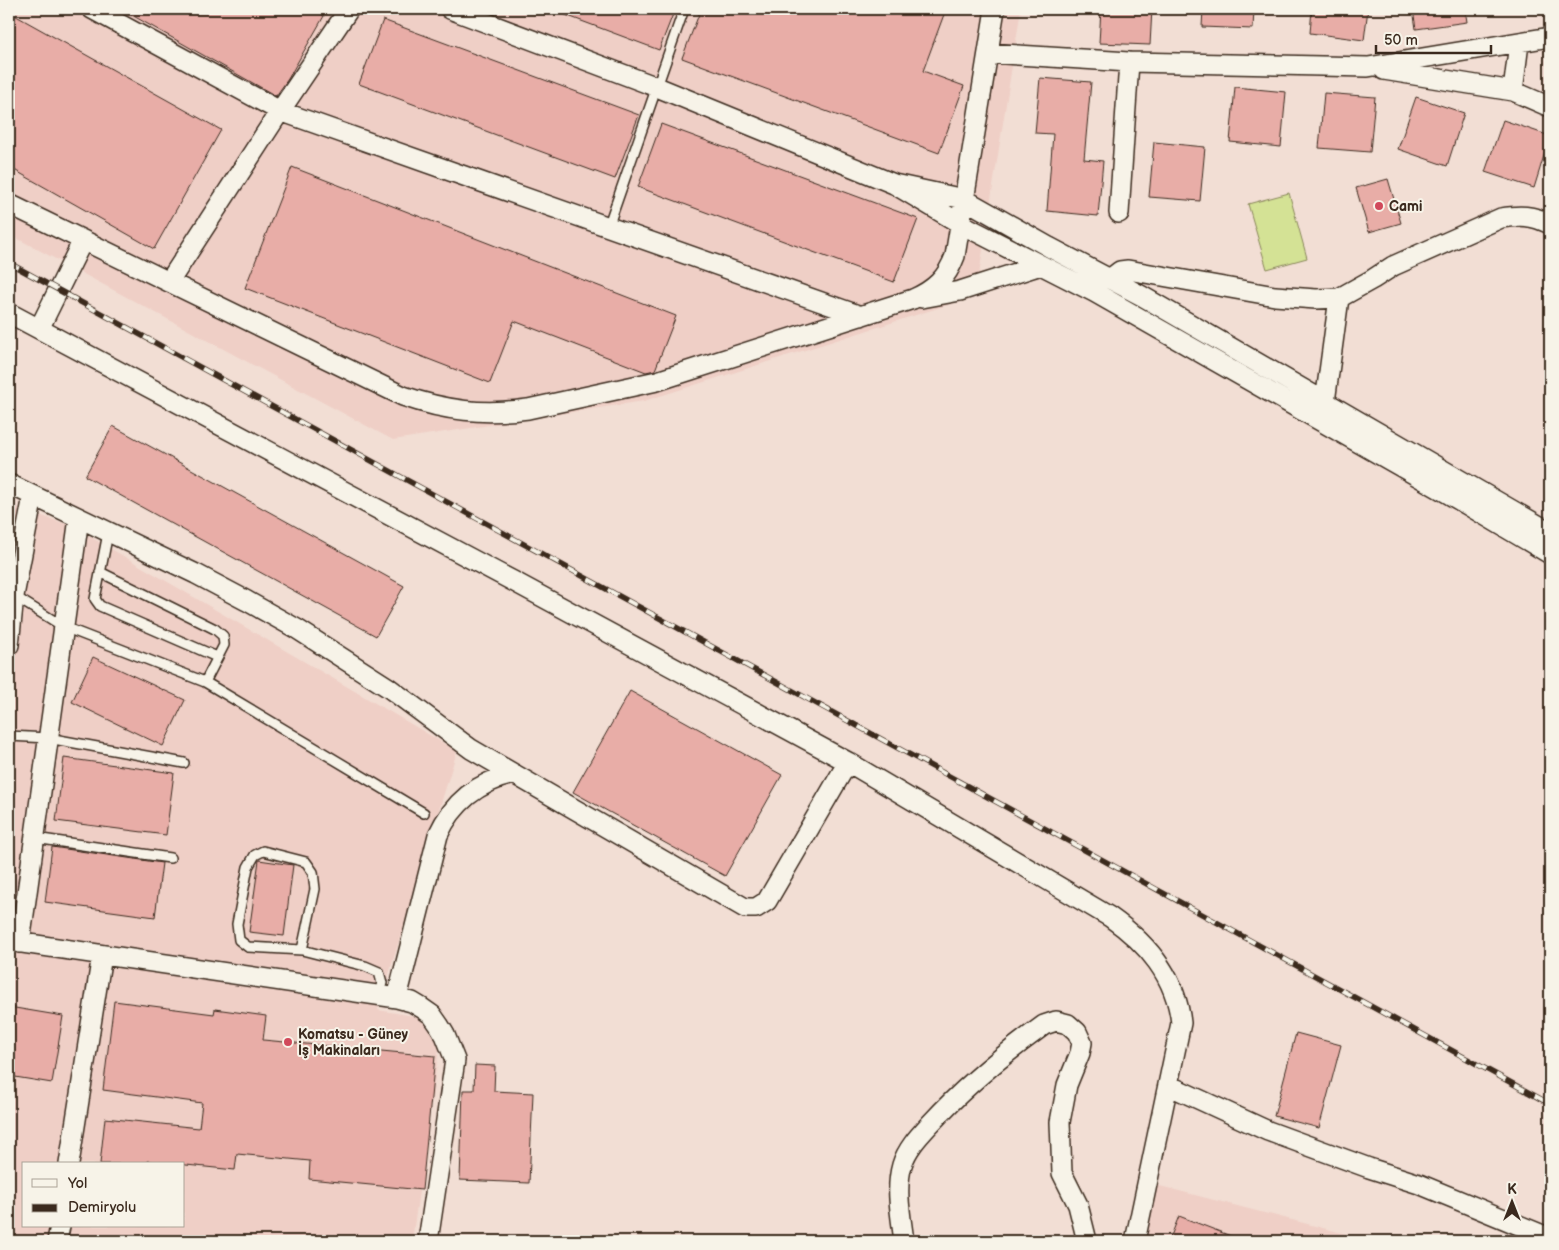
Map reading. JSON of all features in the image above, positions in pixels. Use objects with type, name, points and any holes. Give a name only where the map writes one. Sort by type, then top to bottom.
[{"type":"street","points":[[92,9],[280,111],[861,316]]},
{"type":"street","points":[[169,282],[349,9]]},
{"type":"street","points":[[450,9],[657,87],[894,184],[961,224],[1120,306],[1550,554]]},
{"type":"street","points":[[913,299],[933,288],[947,273],[955,256],[995,9]]},
{"type":"street","points":[[1368,67],[1550,37]]},
{"type":"street","points":[[1514,91],[1519,43]]},
{"type":"street","points":[[988,52],[1129,62],[1368,67],[1514,91],[1550,107]]},
{"type":"street","points":[[1119,213],[1129,62]]},
{"type":"street","points":[[894,184],[964,199],[1049,247],[1111,278],[1550,532]]},
{"type":"street","points":[[9,204],[403,396],[446,409],[469,412],[508,412],[528,409],[656,381],[913,299],[960,291],[1041,265]]},
{"type":"street","points":[[1111,278],[1120,271],[1128,270],[1274,296],[1316,300],[1339,298],[1393,266],[1501,218],[1527,216],[1538,218],[1550,224]]},
{"type":"street","points":[[39,329],[83,240]]},
{"type":"street","points":[[1325,402],[1339,298]]},
{"type":"street","points":[[9,313],[513,581],[848,762],[1110,917],[1138,940],[1166,974],[1176,994],[1181,1023],[1135,1241]]},
{"type":"street","points":[[9,484],[213,583],[297,629],[389,688],[471,749],[740,906],[750,909],[762,905],[767,900],[848,762]]},
{"type":"street","points":[[9,645],[11,595],[33,496]]},
{"type":"street","points":[[79,518],[35,838],[14,942],[397,998],[412,1002],[432,1015],[445,1035],[455,1060],[428,1241]]},
{"type":"street","points":[[397,998],[438,835],[443,824],[458,804],[472,791],[489,781],[514,774]]},
{"type":"street","points":[[69,1162],[102,955]]},
{"type":"street","points":[[904,1241],[899,1185],[902,1166],[909,1149],[965,1088],[1044,1024],[1056,1021],[1073,1027],[1082,1042],[1080,1053],[1067,1085],[1060,1122],[1062,1173],[1078,1205],[1087,1241]]},
{"type":"street","points":[[1168,1085],[1268,1131],[1419,1184],[1550,1238]]},
{"type":"street","points":[[57,1241],[60,1228]]},
{"type":"lane","points":[[608,226],[684,9]]},
{"type":"lane","points":[[108,533],[95,600],[100,606],[217,657]]},
{"type":"lane","points":[[100,572],[214,629],[223,636],[224,645],[205,682]]},
{"type":"lane","points":[[11,595],[64,627],[205,682],[424,813]]},
{"type":"lane","points":[[9,736],[48,738],[184,763]]},
{"type":"lane","points":[[35,838],[170,858]]},
{"type":"lane","points":[[302,950],[315,889],[313,872],[306,862],[263,851],[254,855],[248,867],[237,924],[239,940],[248,947],[302,950],[365,966],[379,972],[382,983],[378,996]]},
{"type":"shaded area","points":[[9,9],[1021,9],[979,275],[965,296],[957,302],[644,401],[393,440],[9,234]]},
{"type":"shaded area","points":[[9,505],[72,526],[457,751],[378,1010],[443,1021],[412,1241],[9,1241]]},
{"type":"shaded area","points":[[1156,1185],[1373,1241],[1145,1241]]},
{"type":"green space","points":[[1289,193],[1307,258],[1267,269],[1248,204]]},
{"type":"building","points":[[121,9],[312,9],[324,16],[288,79],[276,96]]},
{"type":"building","points":[[552,9],[675,9],[659,50]]},
{"type":"building","points":[[701,9],[946,9],[923,71],[964,86],[939,153],[682,58]]},
{"type":"building","points":[[1101,9],[1152,9],[1150,45],[1099,43]]},
{"type":"building","points":[[1203,9],[1254,9],[1253,29],[1202,27]]},
{"type":"building","points":[[1312,9],[1368,9],[1364,40],[1310,33]]},
{"type":"building","points":[[1413,9],[1465,9],[1467,22],[1416,29]]},
{"type":"building","points":[[9,12],[221,130],[154,249],[9,167]]},
{"type":"building","points":[[383,20],[639,115],[615,179],[359,84]]},
{"type":"building","points":[[1040,78],[1091,82],[1084,159],[1103,161],[1098,216],[1047,211],[1053,134],[1035,133]]},
{"type":"building","points":[[1235,87],[1286,92],[1281,147],[1230,142]]},
{"type":"building","points":[[1324,93],[1375,97],[1370,152],[1319,148]]},
{"type":"building","points":[[1416,97],[1464,113],[1447,166],[1398,149]]},
{"type":"building","points":[[1503,120],[1550,136],[1534,188],[1485,172]]},
{"type":"building","points":[[661,124],[918,219],[894,282],[638,187]]},
{"type":"building","points":[[1154,142],[1205,147],[1200,201],[1149,197]]},
{"type":"building","points":[[292,167],[676,316],[655,370],[646,372],[514,321],[490,383],[245,288]]},
{"type":"building","name":"Cami","points":[[1388,179],[1401,223],[1369,232],[1356,188]]},
{"type":"building","points":[[113,426],[404,586],[376,636],[85,476]]},
{"type":"building","points":[[93,657],[185,700],[163,746],[72,702]]},
{"type":"building","points":[[630,691],[782,775],[725,876],[573,792]]},
{"type":"building","points":[[64,758],[174,773],[166,835],[56,821]]},
{"type":"building","points":[[52,847],[162,863],[155,917],[45,902]]},
{"type":"building","points":[[259,860],[293,865],[284,936],[249,932]]},
{"type":"building","points":[[114,1001],[214,1014],[215,1009],[266,1016],[263,1040],[435,1056],[422,1190],[309,1179],[310,1161],[237,1154],[235,1170],[185,1165],[185,1162],[100,1162],[105,1118],[199,1128],[202,1103],[103,1090]]},
{"type":"building","points":[[9,1007],[63,1016],[52,1083],[9,1076]]},
{"type":"building","points":[[1296,1033],[1341,1045],[1319,1128],[1274,1116]]},
{"type":"building","points":[[475,1065],[495,1066],[494,1091],[533,1093],[529,1183],[460,1180],[463,1090],[474,1090]]},
{"type":"building","points":[[1179,1216],[1241,1240],[1241,1241],[1169,1241]]},
{"type":"railway","points":[[9,263],[1550,1104]]},
{"type":"place","name":"Cami","points":[[1379,206]]},
{"type":"place","name":"Komatsu - Güney İş Makinaları","points":[[288,1042]]}]
